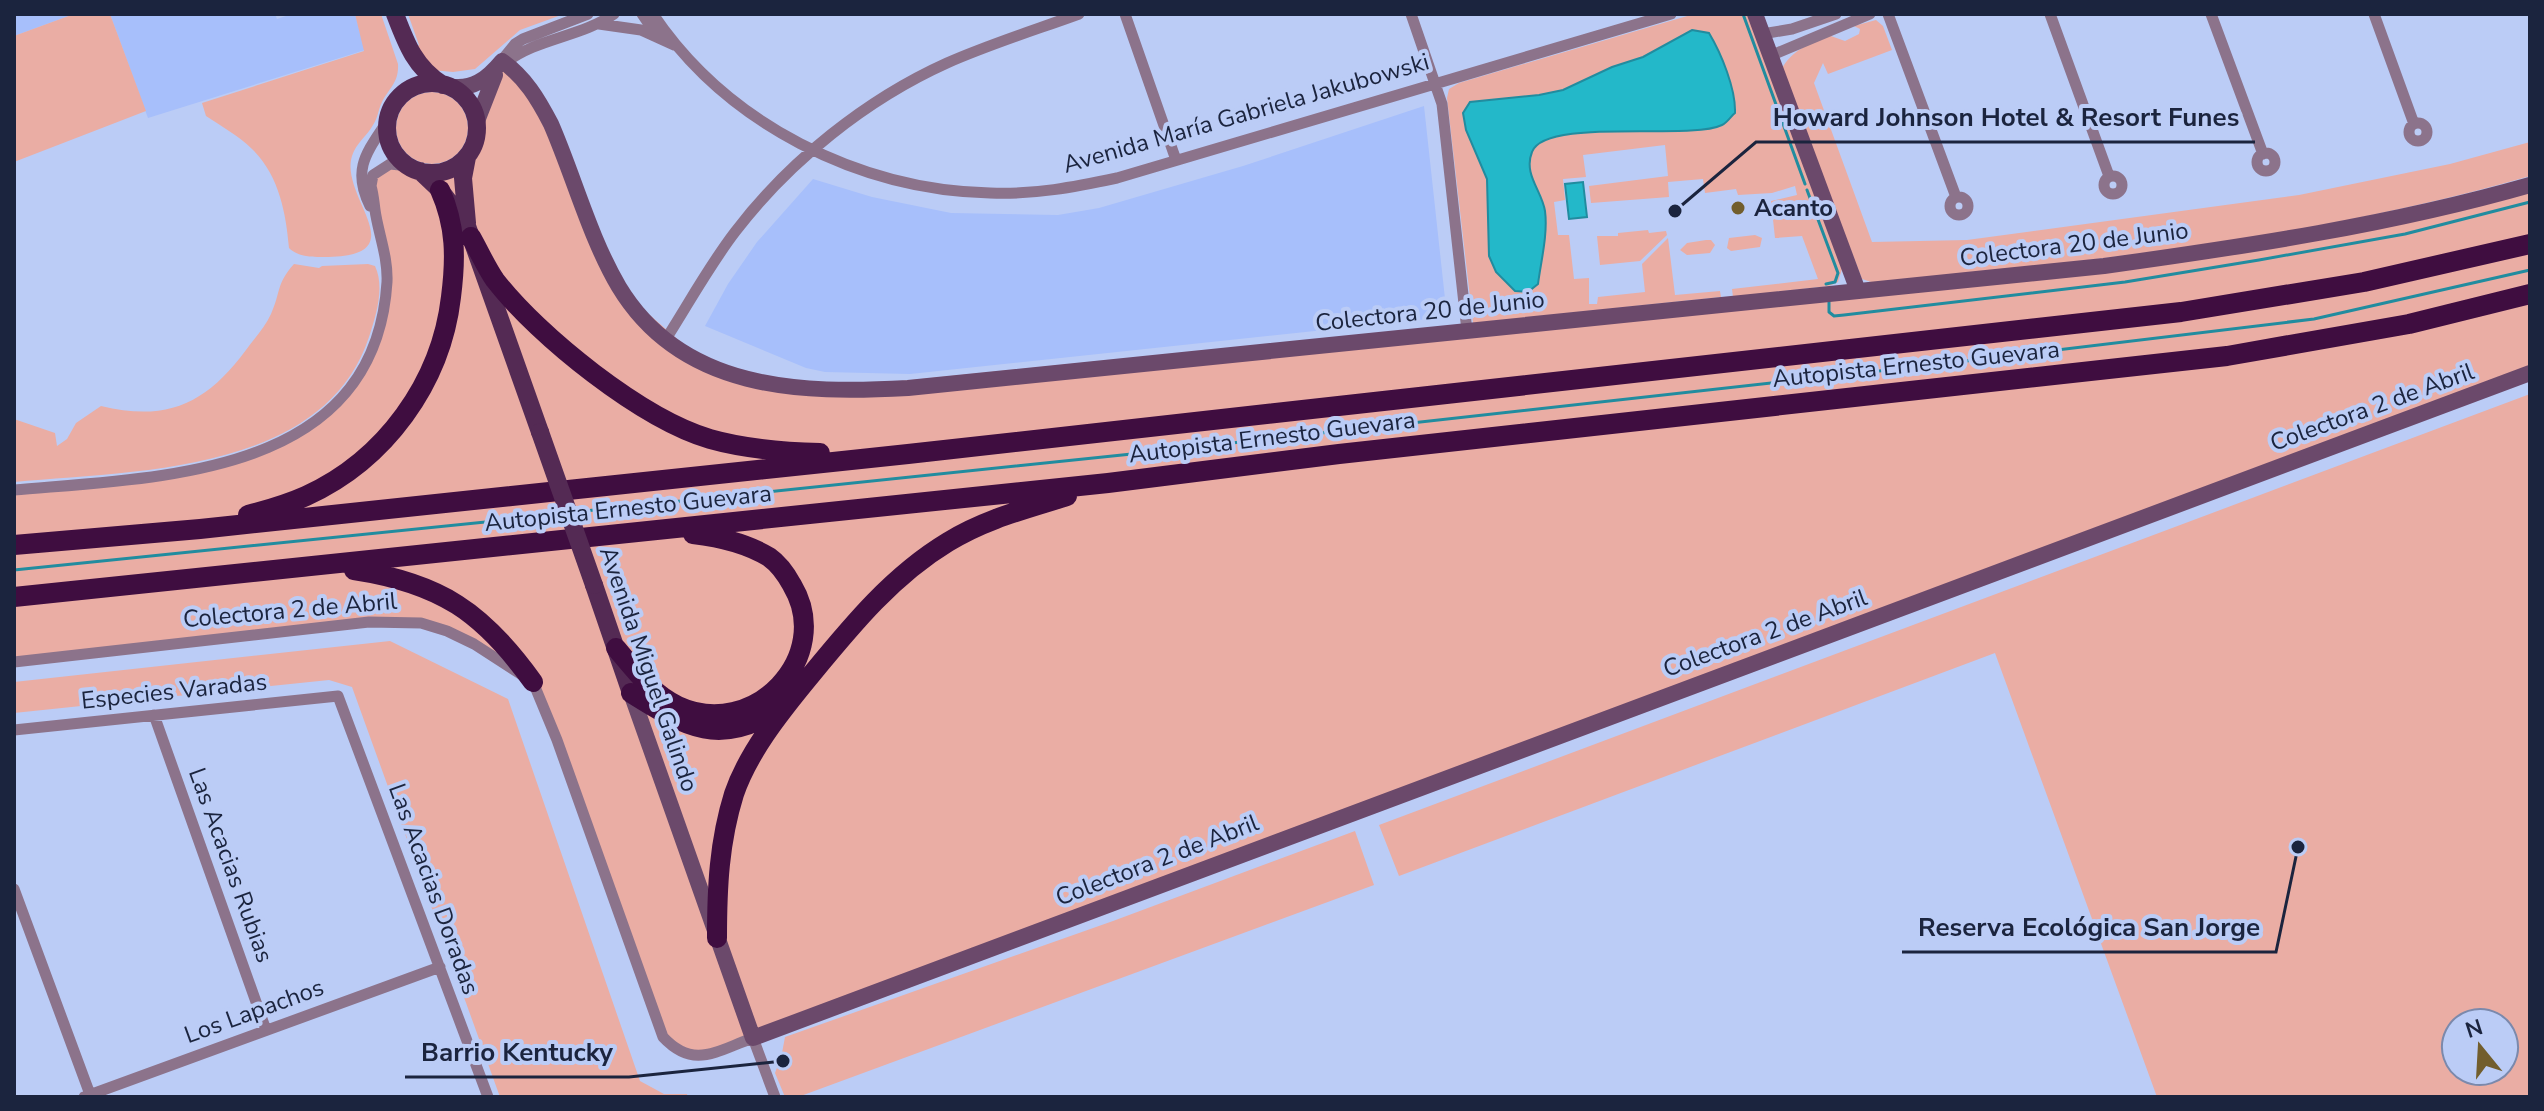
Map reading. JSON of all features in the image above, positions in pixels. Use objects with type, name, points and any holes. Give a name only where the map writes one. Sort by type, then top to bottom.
[{"type":"highway","points":[[200,529],[281,505],[329,483],[382,442],[405,415],[436,359],[450,306],[455,247],[451,218],[440,190]]},
{"type":"highway","points":[[469,231],[493,277],[522,310],[587,366],[661,420],[711,439],[766,450],[908,454]]},
{"type":"highway","name":"Autopista Ernesto Guevara","points":[[14,545],[200,529],[908,454],[2181,312],[2364,282],[2530,244]]},
{"type":"highway","name":"Autopista Ernesto Guevara","points":[[14,597],[1108,483],[1355,452],[2227,356],[2409,324],[2530,294]]},
{"type":"highway","points":[[717,938],[717,881],[722,836],[735,790],[756,749],[793,696],[833,647],[883,592],[948,542],[1004,515],[1108,483]]},
{"type":"highway","points":[[616,648],[659,695],[678,707],[717,715],[736,713],[758,704],[770,695],[793,667],[802,643],[804,618],[797,593],[785,571],[770,558],[744,545],[709,536],[661,530]]},
{"type":"highway","points":[[306,568],[394,576],[419,585],[482,622],[510,650],[533,682]]},
{"type":"highway","points":[[631,693],[682,724],[722,730],[740,728],[759,720],[793,696]]},
{"type":"main road","points":[[395,14],[406,45],[421,68],[467,100],[477,121]]},
{"type":"main road","points":[[1755,14],[1858,291]]},
{"type":"main road","points":[[406,45],[407,91]]},
{"type":"main road","points":[[503,62],[489,86],[477,121],[473,146],[467,157],[446,171],[415,169],[394,151],[387,131],[388,120],[395,104],[407,91],[424,84],[467,87],[484,80],[503,62]]},
{"type":"main road","name":"Colectora 20 de Junio","points":[[503,62],[519,74],[540,103],[575,182],[593,234],[621,290],[666,339],[706,364],[752,381],[812,390],[908,388],[2003,278],[2267,244],[2392,220],[2530,185]]},
{"type":"main road","name":"Avenida Miguel Galindo","points":[[467,157],[463,178],[469,231],[753,1038]]},
{"type":"main road","name":"Avenida Miguel Galindo","points":[[415,169],[440,190],[469,231]]},
{"type":"main road","name":"Colectora 2 de Abril","points":[[753,1038],[2530,373]]},
{"type":"street","points":[[503,62],[515,44],[523,39],[588,14]]},
{"type":"street","points":[[503,62],[530,48],[597,24],[614,14]]},
{"type":"street","name":"Avenida María Gabriela Jakubowski","points":[[642,14],[657,36]]},
{"type":"street","name":"Avenida María Gabriela Jakubowski","points":[[653,14],[675,46],[727,95],[785,135],[885,178],[931,188],[991,194],[1081,186],[1671,14]]},
{"type":"street","points":[[666,339],[737,229],[789,172],[814,150],[874,103],[932,70],[975,51],[1079,14]]},
{"type":"street","points":[[1125,14],[1176,160]]},
{"type":"street","points":[[1411,14],[1442,104],[1467,331]]},
{"type":"street","points":[[1762,34],[1792,29],[1836,14]]},
{"type":"street","points":[[1770,56],[1870,14]]},
{"type":"street","points":[[1888,14],[1956,197]]},
{"type":"street","points":[[2050,14],[2109,176]]},
{"type":"street","points":[[2211,14],[2263,154]]},
{"type":"street","points":[[2374,14],[2414,124]]},
{"type":"street","name":"Avenida María Gabriela Jakubowski","points":[[597,24],[627,26],[675,46]]},
{"type":"street","points":[[376,217],[367,201],[361,174],[364,158],[388,120]]},
{"type":"street","points":[[14,490],[200,469],[247,457],[283,443],[315,423],[334,407],[351,385],[369,357],[379,330],[387,279],[371,186],[373,175],[390,164],[415,169]]},
{"type":"street","name":"Colectora 2 de Abril","points":[[14,662],[369,622],[421,623],[474,644],[533,682],[557,740],[663,1037],[683,1054],[695,1056],[753,1038]]},
{"type":"street","name":"Especies Varadas","points":[[14,730],[338,696]]},
{"type":"street","name":"Las Acacias Doradas","points":[[338,696],[488,1097]]},
{"type":"street","name":"Las Acacias Rubias","points":[[154,715],[266,1030]]},
{"type":"street","points":[[14,889],[88,1096]]},
{"type":"street","name":"Los Lapachos","points":[[88,1096],[440,967]]},
{"type":"street","points":[[753,1038],[775,1097]]},
{"type":"shaded area","points":[[14,14],[74,14],[14,36]]},
{"type":"shaded area","points":[[74,14],[110,14],[146,111],[14,162],[14,36]]},
{"type":"shaded area","points":[[110,14],[275,14],[277,19],[292,14],[355,14],[365,50],[148,118]]},
{"type":"shaded area","points":[[355,14],[381,14],[398,64],[395,81],[382,102],[375,122],[352,156],[351,172],[371,236],[367,247],[352,254],[305,256],[289,248],[280,195],[261,159],[241,140],[206,116],[202,103],[364,51]]},
{"type":"shaded area","points":[[408,14],[564,14],[520,30],[475,69],[453,72],[432,70],[416,47],[419,45]]},
{"type":"shaded area","points":[[1694,14],[1748,14],[1842,269],[1838,282],[1829,286],[1733,297],[1732,289],[1818,279],[1802,236],[1775,238],[1771,201],[1797,195],[1795,186],[1772,193],[1738,195],[1736,189],[1705,193],[1703,179],[1668,182],[1669,197],[1591,203],[1589,186],[1668,176],[1665,145],[1583,155],[1586,177],[1563,179],[1565,200],[1554,202],[1558,235],[1569,235],[1574,279],[1589,278],[1589,304],[1597,304],[1598,297],[1645,292],[1642,264],[1668,238],[1675,295],[1720,291],[1721,297],[1473,323],[1447,98],[1449,89],[1459,83]]},
{"type":"shaded area","points":[[1876,20],[1883,26],[1892,50],[1828,74],[1823,63],[1814,83],[1872,242],[1967,240],[2299,195],[2450,164],[2530,142],[2530,176],[2368,216],[2287,231],[2122,256],[1874,283],[1862,279],[1781,70],[1790,57],[1808,45],[1828,35],[1845,41],[1859,34],[1860,29],[1854,26]]},
{"type":"shaded area","points":[[1692,30],[1709,33],[1714,41],[1730,82],[1735,113],[1724,124],[1705,129],[1589,132],[1543,141],[1532,152],[1530,160],[1531,175],[1546,220],[1538,284],[1528,292],[1515,291],[1496,272],[1489,256],[1487,179],[1466,130],[1463,113],[1470,102],[1563,90],[1612,67],[1643,57]]},
{"type":"shaded area","points":[[499,69],[519,74],[621,290],[706,364],[812,390],[2267,244],[2530,185],[2530,373],[709,1054],[672,1047],[533,682],[447,631],[397,622],[14,662],[14,490],[200,469],[315,423],[369,357],[387,279],[371,186],[381,167],[433,172],[456,166],[465,158],[473,147],[481,108]]},
{"type":"shaded area","points":[[432,92],[452,98],[462,108],[468,128],[462,148],[452,158],[432,164],[412,158],[402,148],[396,128],[402,108],[412,98]]},
{"type":"shaded area","points":[[1424,106],[1447,317],[910,374],[825,372],[806,368],[705,326],[728,284],[757,242],[813,179],[872,197],[951,213],[1058,215],[1099,208],[1243,166]]},
{"type":"shaded area","points":[[1583,182],[1587,217],[1569,219],[1565,184]]},
{"type":"shaded area","points":[[1648,230],[1649,233],[1666,231],[1667,235],[1640,261],[1600,265],[1597,236],[1618,236],[1618,233]]},
{"type":"shaded area","points":[[1755,235],[1762,238],[1760,247],[1731,251],[1727,248],[1729,238]]},
{"type":"shaded area","points":[[1711,240],[1715,245],[1710,253],[1687,255],[1680,250],[1687,243]]},
{"type":"shaded area","points":[[294,264],[319,268],[368,264],[375,266],[378,274],[377,311],[369,337],[346,382],[311,416],[268,440],[219,457],[113,474],[14,482],[14,419],[55,433],[57,446],[67,439],[76,423],[101,406],[146,412],[165,410],[200,396],[231,369],[263,328],[281,283]]},
{"type":"shaded area","points":[[2530,394],[2530,1097],[2157,1097],[1995,653],[1399,876],[1379,825]]},
{"type":"shaded area","points":[[390,641],[508,699],[640,1081],[664,1094],[687,1094],[688,1097],[500,1097],[352,687],[329,680],[14,713],[14,682]]},
{"type":"shaded area","points":[[1355,831],[1374,885],[798,1097],[785,1097],[775,1073],[778,1065],[786,1067],[790,1055],[782,1053],[785,1037]]},
{"type":"waterway","points":[[1743,14],[1805,184]]},
{"type":"waterway","points":[[1807,190],[1838,273],[1835,282],[1826,284]]},
{"type":"waterway","points":[[1829,302],[1829,312],[1834,316],[2125,282],[2405,234],[2530,202]]},
{"type":"waterway","points":[[575,512],[1151,452],[1933,365],[2314,319],[2530,270]]},
{"type":"waterway","points":[[14,570],[563,514]]},
{"type":"place","name":"Acanto","points":[[1738,208]]},
{"type":"place","name":"Howard Johnson Hotel & Resort Funes","points":[[1675,211]]},
{"type":"place","name":"Reserva Ecológica San Jorge","points":[[2298,847]]},
{"type":"place","name":"Barrio Kentucky","points":[[783,1061]]}]
